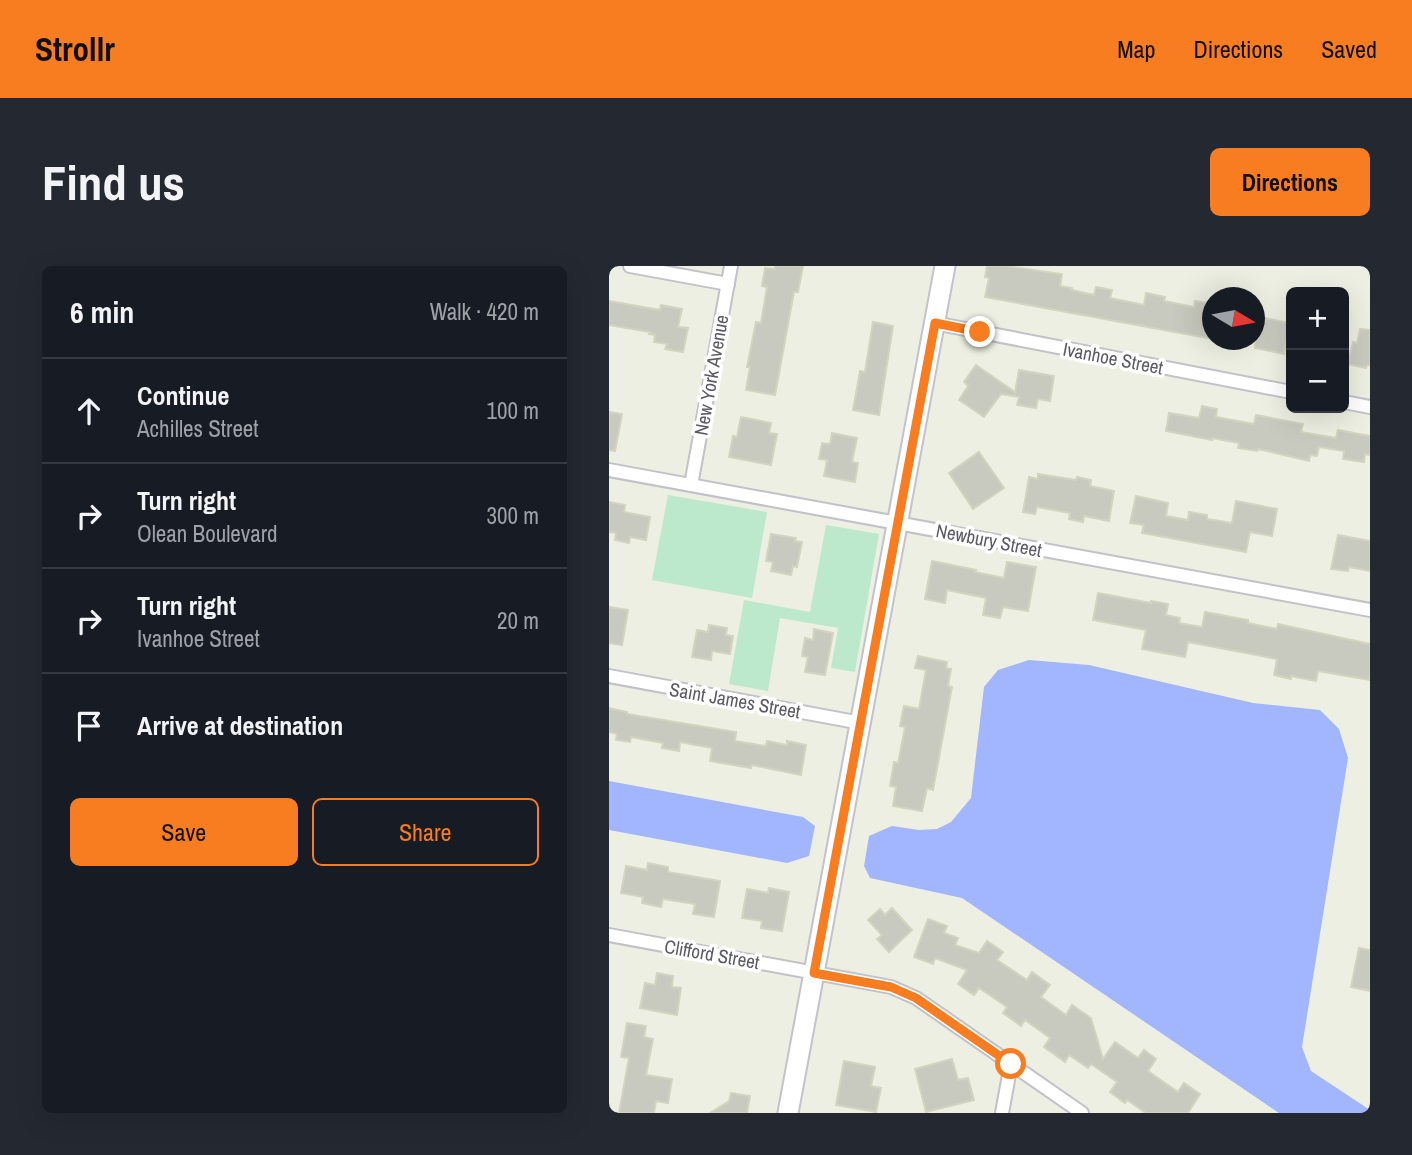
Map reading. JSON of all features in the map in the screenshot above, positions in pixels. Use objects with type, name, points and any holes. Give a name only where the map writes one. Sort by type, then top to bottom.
[{"type":"street","points":[[630,266],[728,284]]},
{"type":"street","name":"New York Avenue","points":[[691,485],[731,266]]},
{"type":"street","points":[[788,1113],[945,266]]},
{"type":"street","name":"Ivanhoe Street","points":[[935,323],[1286,391]]},
{"type":"street","points":[[1349,403],[1370,407]]},
{"type":"street","name":"Newbury Street","points":[[609,470],[1370,610]]},
{"type":"street","name":"Saint James Street","points":[[609,676],[861,723]]},
{"type":"street","name":"Clifford Street","points":[[609,935],[891,987],[916,998],[1082,1113]]},
{"type":"street","points":[[1002,1113],[1011,1064]]},
{"type":"green space","points":[[668,495],[767,512],[752,598],[652,580]]},
{"type":"green space","points":[[826,525],[879,534],[855,672],[831,668],[838,628],[780,618],[768,691],[729,684],[744,600],[810,612]]},
{"type":"water","points":[[1029,660],[1089,665],[1253,703],[1320,710],[1339,729],[1348,758],[1302,1047],[1311,1071],[1370,1110],[1370,1113],[1279,1113],[962,898],[870,878],[864,866],[869,836],[892,826],[919,830],[937,829],[951,822],[971,798],[984,687],[998,670]]},
{"type":"water","points":[[609,781],[803,817],[815,826],[809,856],[787,863],[609,830]]},
{"type":"building","points":[[775,266],[803,266],[798,292],[794,292],[775,395],[746,390],[750,367],[747,367],[756,322],[761,323],[767,287],[762,286],[765,268],[775,269]]},
{"type":"building","points":[[987,266],[1006,266],[1062,274],[1060,286],[1094,295],[1096,287],[1112,290],[1110,298],[1144,305],[1146,293],[1165,297],[1164,301],[1194,307],[1195,301],[1202,302],[1202,337],[985,297],[989,278],[985,277]]},
{"type":"building","points":[[609,301],[660,310],[661,305],[682,309],[678,327],[688,328],[683,352],[665,349],[667,344],[654,342],[655,335],[649,334],[650,332],[609,325]]},
{"type":"building","points":[[1265,318],[1286,322],[1284,354],[1265,350]]},
{"type":"building","points":[[873,322],[893,326],[879,415],[853,410],[860,371],[865,372]]},
{"type":"building","points":[[1360,329],[1370,330],[1370,365],[1366,368],[1349,364],[1353,342],[1357,343]]},
{"type":"building","points":[[976,365],[1015,392],[1019,370],[1054,376],[1050,401],[1038,399],[1036,408],[1017,405],[1019,397],[1001,394],[984,417],[959,400],[968,386],[964,382]]},
{"type":"building","points":[[1202,406],[1217,409],[1216,417],[1254,424],[1256,415],[1303,424],[1301,432],[1336,438],[1338,430],[1370,436],[1370,455],[1365,454],[1364,462],[1343,459],[1344,451],[1319,447],[1317,456],[1310,455],[1309,461],[1258,449],[1238,448],[1239,443],[1166,431],[1169,413],[1199,418]]},
{"type":"building","points":[[609,412],[622,414],[615,451],[609,450]]},
{"type":"building","points":[[741,417],[771,423],[769,433],[777,434],[771,465],[729,457],[733,436],[737,437]]},
{"type":"building","points":[[832,433],[857,438],[852,462],[858,463],[855,482],[824,476],[827,460],[819,459],[822,443],[830,444]]},
{"type":"building","points":[[979,452],[1004,488],[973,509],[949,473]]},
{"type":"building","points":[[1038,474],[1091,480],[1090,486],[1114,491],[1109,521],[1084,516],[1083,522],[1069,519],[1070,513],[1037,507],[1035,514],[1023,512],[1029,477],[1038,479]]},
{"type":"building","points":[[1136,496],[1168,503],[1166,516],[1188,520],[1189,512],[1207,515],[1207,519],[1232,523],[1236,501],[1277,509],[1272,536],[1250,532],[1246,552],[1142,533],[1144,525],[1130,523]]},
{"type":"building","points":[[609,502],[625,505],[624,512],[650,517],[646,540],[630,537],[629,543],[615,540],[616,533],[609,532]]},
{"type":"building","points":[[771,534],[796,538],[795,541],[802,542],[797,567],[793,566],[791,575],[771,571],[773,562],[766,561]]},
{"type":"building","points":[[1338,535],[1370,541],[1370,571],[1349,567],[1348,571],[1331,569]]},
{"type":"building","points":[[932,561],[1004,578],[1007,562],[1036,567],[1028,611],[1003,607],[1000,618],[983,615],[986,598],[947,590],[945,603],[925,599]]},
{"type":"building","points":[[1098,593],[1168,604],[1166,615],[1180,618],[1179,623],[1202,627],[1205,612],[1277,629],[1278,624],[1370,644],[1370,680],[1318,671],[1316,681],[1291,676],[1291,679],[1274,675],[1277,659],[1188,642],[1185,657],[1142,649],[1146,630],[1093,620]]},
{"type":"building","points":[[609,607],[628,610],[622,645],[609,643]]},
{"type":"building","points":[[709,625],[727,628],[726,635],[733,636],[730,654],[712,651],[711,660],[692,657],[697,630],[708,632]]},
{"type":"building","points":[[814,629],[833,633],[825,675],[805,672],[808,657],[802,656],[805,638],[813,640]]},
{"type":"building","points":[[918,656],[947,662],[946,668],[951,669],[948,686],[952,687],[933,790],[927,788],[922,811],[893,806],[896,787],[890,786],[905,727],[900,726],[904,706],[919,709],[926,670],[915,668]]},
{"type":"building","points":[[609,708],[627,714],[736,732],[735,741],[766,746],[767,741],[806,745],[801,775],[752,765],[751,768],[710,761],[712,748],[680,742],[679,751],[662,748],[663,743],[631,737],[630,742],[616,740],[617,734],[609,732]]},
{"type":"building","points":[[648,863],[668,867],[668,872],[720,881],[714,917],[693,914],[695,904],[663,899],[661,907],[642,903],[643,897],[621,893],[626,866],[647,870]]},
{"type":"building","points":[[769,888],[789,892],[782,931],[761,928],[762,921],[742,918],[747,889],[768,893]]},
{"type":"building","points":[[892,908],[912,930],[889,952],[877,939],[882,935],[868,920],[880,909],[885,915]]},
{"type":"building","points":[[928,919],[947,926],[944,933],[958,938],[955,945],[979,953],[987,941],[1003,952],[997,960],[1027,980],[1032,972],[1050,985],[1041,997],[1066,1015],[1072,1005],[1091,1018],[1103,1059],[1115,1042],[1138,1058],[1144,1050],[1156,1059],[1148,1071],[1178,1092],[1184,1083],[1200,1094],[1188,1113],[1146,1113],[1127,1100],[1125,1103],[1110,1092],[1117,1082],[1091,1064],[1088,1068],[1069,1055],[1065,1062],[1044,1047],[1050,1038],[1025,1020],[1021,1026],[1003,1013],[1007,1007],[979,988],[974,995],[958,984],[967,970],[935,958],[933,964],[914,957]]},
{"type":"building","points":[[1359,948],[1370,950],[1370,991],[1351,987]]},
{"type":"building","points":[[657,973],[673,976],[672,987],[681,988],[677,1015],[640,1008],[645,983],[655,985]]},
{"type":"building","points":[[627,1023],[646,1026],[644,1037],[653,1039],[646,1075],[672,1079],[668,1103],[656,1101],[654,1113],[619,1113],[629,1058],[621,1057]]},
{"type":"building","points":[[952,1059],[958,1080],[968,1078],[974,1100],[926,1112],[915,1069]]},
{"type":"building","points":[[844,1061],[875,1067],[871,1086],[881,1088],[876,1112],[836,1105]]},
{"type":"building","points":[[731,1093],[750,1096],[747,1113],[710,1113],[729,1101]]},
{"type":"route","points":[[980,332],[935,323],[814,973],[891,987],[916,998],[1011,1064]]}]
